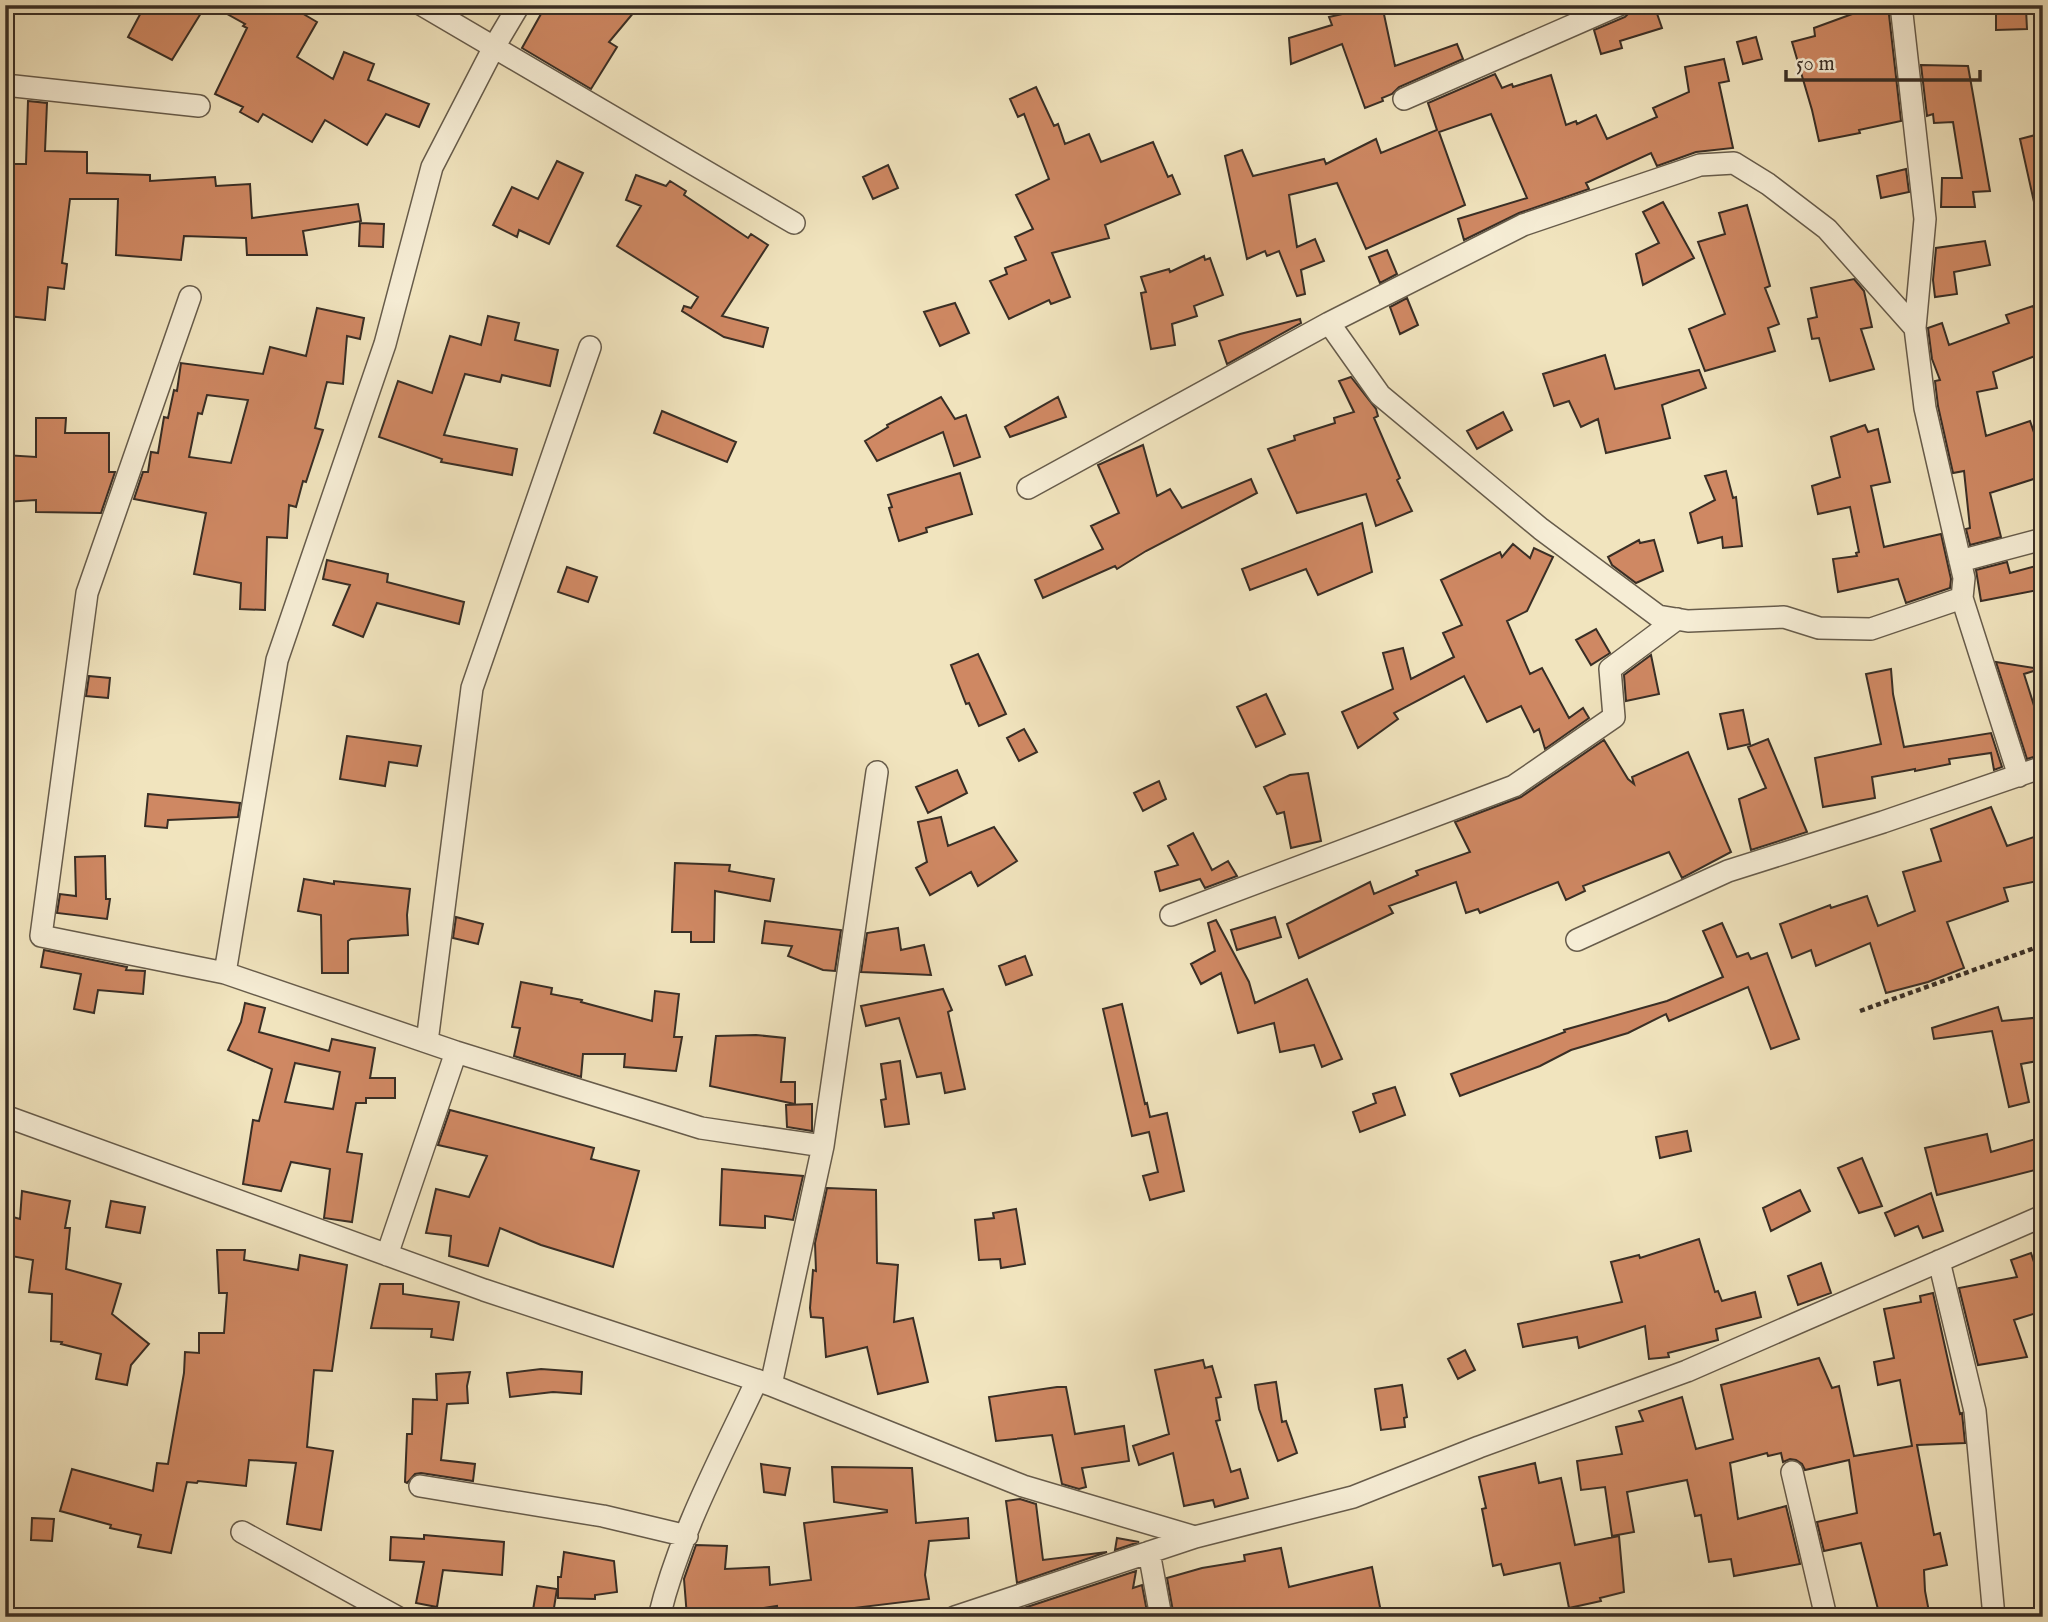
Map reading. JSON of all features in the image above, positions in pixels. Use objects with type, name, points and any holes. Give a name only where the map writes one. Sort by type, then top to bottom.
[{"type":"street","points":[[422,5],[794,223]]},
{"type":"street","points":[[225,973],[277,660],[385,344],[432,167],[494,47],[519,5]]},
{"type":"street","points":[[1404,99],[1619,5]]},
{"type":"street","points":[[1901,5],[1925,219],[1915,328],[1925,408],[1961,561],[1964,578],[1962,598],[2019,776]]},
{"type":"street","points":[[5,85],[199,106]]},
{"type":"street","points":[[1028,488],[1329,323],[1523,225],[1700,165],[1734,163],[1768,184],[1828,229],[1915,328]]},
{"type":"street","points":[[190,297],[87,593],[41,936],[225,973],[456,1052],[701,1128],[823,1146]]},
{"type":"street","points":[[1329,323],[1380,395],[1563,545],[1658,616],[1720,621],[1784,618],[1819,628],[1871,629],[1962,598]]},
{"type":"street","points":[[427,1042],[472,688],[590,347]]},
{"type":"street","points":[[1961,561],[2043,538]]},
{"type":"street","points":[[1171,915],[1514,786],[1614,717],[1609,669],[1676,619]]},
{"type":"street","points":[[1577,940],[1728,871],[2043,767]]},
{"type":"street","points":[[659,1617],[668,1581],[687,1536],[764,1383],[823,1146],[877,772]]},
{"type":"street","points":[[387,1255],[456,1052]]},
{"type":"street","points":[[5,1116],[484,1290],[764,1383],[1023,1486],[1195,1537]]},
{"type":"street","points":[[955,1617],[1195,1537],[1353,1497],[1479,1447],[1687,1371],[2043,1216]]},
{"type":"street","points":[[1939,1261],[1975,1412],[1994,1617]]},
{"type":"street","points":[[1792,1472],[1826,1617]]},
{"type":"street","points":[[420,1486],[603,1516],[687,1536]]},
{"type":"street","points":[[242,1532],[384,1614]]},
{"type":"street","points":[[1149,1552],[1161,1617]]},
{"type":"path","points":[[1860,1010],[2043,945]]},
{"type":"building","points":[[145,5],[206,5],[172,60],[128,37]]},
{"type":"building","points":[[211,5],[288,5],[317,22],[297,57],[333,79],[344,52],[374,64],[368,80],[429,104],[419,127],[386,114],[367,145],[325,120],[312,142],[263,114],[258,122],[240,112],[243,107],[215,94],[247,28],[243,26],[245,24]]},
{"type":"building","points":[[546,5],[640,5],[609,42],[617,47],[591,89],[522,48]]},
{"type":"building","points":[[1382,5],[1395,66],[1457,44],[1463,59],[1399,87],[1382,98],[1383,101],[1365,108],[1342,44],[1291,64],[1289,38],[1332,25],[1329,17]]},
{"type":"building","points":[[1632,5],[1654,5],[1662,28],[1620,41],[1622,48],[1601,54],[1594,30],[1625,17]]},
{"type":"building","points":[[1874,6],[1888,6],[1901,121],[1819,141],[1792,42],[1815,36],[1814,28]]},
{"type":"building","points":[[1996,9],[2026,9],[2027,29],[1996,30]]},
{"type":"building","points":[[1756,37],[1762,59],[1743,64],[1737,42]]},
{"type":"building","points":[[1724,59],[1729,81],[1719,83],[1733,148],[1696,152],[1657,166],[1651,153],[1586,183],[1589,189],[1519,213],[1464,240],[1458,219],[1527,198],[1491,114],[1439,132],[1465,205],[1366,249],[1337,183],[1289,195],[1297,247],[1315,239],[1324,261],[1301,270],[1305,294],[1297,296],[1279,251],[1267,256],[1265,251],[1247,259],[1225,156],[1242,150],[1253,176],[1324,159],[1326,164],[1376,139],[1381,153],[1437,130],[1428,103],[1495,74],[1502,88],[1551,75],[1566,125],[1576,121],[1577,124],[1596,115],[1607,139],[1657,117],[1653,108],[1689,92],[1685,67]]},
{"type":"building","points":[[1921,65],[1968,66],[1990,191],[1973,192],[1975,207],[1941,207],[1942,178],[1962,178],[1953,122],[1934,123],[1933,114],[1927,116]]},
{"type":"building","points":[[1036,87],[1054,126],[1058,124],[1065,144],[1089,134],[1101,162],[1153,142],[1168,177],[1172,175],[1180,194],[1105,225],[1109,238],[1052,253],[1070,297],[1051,304],[1049,300],[1009,319],[990,281],[1007,274],[1005,268],[1026,260],[1015,237],[1033,229],[1016,195],[1049,179],[1024,114],[1018,117],[1010,99]]},
{"type":"building","points":[[28,101],[47,103],[45,151],[87,152],[87,173],[150,175],[150,181],[215,177],[216,186],[250,184],[252,218],[358,204],[361,221],[303,231],[307,255],[247,255],[246,238],[184,236],[181,260],[116,255],[118,199],[70,199],[62,263],[67,264],[64,289],[48,287],[45,320],[8,316],[13,272],[9,272],[11,214],[5,214],[5,164],[26,164]]},
{"type":"building","points":[[2043,133],[2043,201],[2034,202],[2020,139]]},
{"type":"building","points":[[557,161],[583,173],[549,244],[519,230],[517,237],[493,225],[512,187],[538,199]]},
{"type":"building","points":[[888,165],[898,188],[873,199],[863,177]]},
{"type":"building","points":[[1906,169],[1909,192],[1881,198],[1877,176]]},
{"type":"building","points":[[636,175],[666,186],[670,181],[686,191],[684,195],[748,238],[751,234],[768,245],[722,316],[768,328],[763,347],[724,337],[682,311],[684,306],[691,308],[698,297],[617,246],[641,206],[626,200]]},
{"type":"building","points":[[1663,202],[1694,258],[1643,285],[1636,254],[1659,243],[1643,212]]},
{"type":"building","points":[[1747,205],[1770,286],[1765,288],[1779,324],[1768,328],[1775,351],[1705,371],[1689,329],[1725,314],[1698,242],[1725,234],[1719,213]]},
{"type":"building","points":[[360,223],[384,224],[383,247],[359,246]]},
{"type":"building","points":[[1985,241],[1990,265],[1954,272],[1957,294],[1935,297],[1933,280],[1936,248]]},
{"type":"building","points":[[1387,250],[1397,274],[1380,283],[1369,257]]},
{"type":"building","points":[[1204,256],[1205,260],[1210,258],[1223,295],[1194,306],[1197,316],[1172,324],[1175,345],[1151,349],[1141,293],[1146,292],[1141,277],[1169,269],[1170,272]]},
{"type":"building","points":[[1854,279],[1864,291],[1872,327],[1861,329],[1874,369],[1830,381],[1819,338],[1812,339],[1808,319],[1817,317],[1811,288]]},
{"type":"building","points":[[1407,298],[1418,325],[1400,334],[1390,307]]},
{"type":"building","points":[[955,303],[969,333],[940,346],[924,312]]},
{"type":"building","points":[[2033,306],[2043,333],[2043,353],[1993,372],[1997,388],[1977,392],[1986,436],[2030,421],[2043,458],[2043,476],[1990,493],[2001,537],[1970,545],[1966,529],[1970,528],[1964,471],[1953,473],[1938,406],[1935,381],[1940,380],[1932,359],[1928,328],[1942,323],[1949,345],[2009,323],[2006,315]]},
{"type":"building","points":[[317,308],[364,318],[360,339],[347,336],[343,384],[327,382],[315,428],[323,430],[296,507],[289,505],[287,538],[267,537],[265,610],[240,609],[241,583],[194,574],[206,513],[134,499],[143,472],[148,472],[151,452],[158,453],[164,417],[168,418],[174,390],[177,391],[181,363],[263,374],[270,347],[306,356]],"holes":[[[207,395],[248,400],[231,463],[189,457],[198,413],[202,414]]]},
{"type":"building","points":[[488,316],[519,323],[515,340],[558,350],[550,386],[502,375],[500,382],[465,374],[444,435],[517,449],[512,475],[441,462],[442,459],[379,437],[398,381],[432,393],[450,336],[481,345]]},
{"type":"building","points":[[1300,319],[1301,323],[1227,364],[1219,341]]},
{"type":"building","points":[[1605,355],[1615,389],[1699,370],[1706,388],[1662,405],[1670,438],[1606,453],[1598,419],[1581,427],[1569,401],[1554,406],[1543,374]]},
{"type":"building","points":[[1351,377],[1376,409],[1378,416],[1374,418],[1400,478],[1397,480],[1412,511],[1376,526],[1366,494],[1297,513],[1268,449],[1295,440],[1294,436],[1335,423],[1334,418],[1354,412],[1339,381]]},
{"type":"building","points":[[941,397],[955,419],[966,415],[980,457],[954,466],[943,432],[877,461],[865,441],[888,427],[887,425]]},
{"type":"building","points":[[1058,397],[1066,417],[1010,437],[1005,427]]},
{"type":"building","points":[[662,411],[736,442],[727,462],[654,433]]},
{"type":"building","points":[[1503,412],[1512,430],[1477,449],[1467,431]]},
{"type":"building","points":[[36,418],[66,418],[65,433],[109,433],[109,472],[115,472],[101,513],[36,512],[36,500],[5,502],[5,455],[36,457]]},
{"type":"building","points":[[1865,425],[1868,432],[1878,429],[1890,482],[1871,486],[1884,547],[1941,534],[1951,579],[1950,588],[1906,603],[1898,579],[1838,592],[1833,559],[1857,556],[1856,553],[1859,552],[1850,507],[1818,514],[1812,486],[1840,477],[1831,437]]},
{"type":"building","points":[[1143,445],[1157,496],[1170,489],[1182,508],[1251,479],[1257,493],[1117,569],[1115,566],[1043,598],[1035,580],[1103,549],[1091,526],[1119,513],[1098,465]]},
{"type":"building","points":[[1726,471],[1733,498],[1736,497],[1742,546],[1723,548],[1722,537],[1698,543],[1690,513],[1715,500],[1705,476]]},
{"type":"building","points":[[960,473],[972,514],[926,528],[927,532],[899,541],[888,495]]},
{"type":"building","points":[[1362,523],[1372,572],[1318,595],[1306,569],[1250,590],[1242,569]]},
{"type":"building","points":[[1639,540],[1640,543],[1654,540],[1663,571],[1636,583],[1612,565],[1608,557]]},
{"type":"building","points":[[1513,544],[1530,558],[1534,548],[1553,557],[1527,611],[1507,621],[1530,674],[1542,668],[1569,718],[1583,708],[1589,718],[1545,749],[1539,729],[1534,732],[1521,706],[1487,722],[1464,676],[1394,713],[1398,719],[1358,748],[1342,712],[1393,689],[1383,653],[1403,648],[1411,679],[1454,657],[1443,633],[1462,625],[1441,580],[1500,552],[1502,557]]},
{"type":"building","points":[[327,560],[388,574],[387,582],[464,602],[459,624],[377,603],[363,637],[333,625],[350,585],[323,579]]},
{"type":"building","points":[[2007,562],[2010,573],[2043,564],[2043,589],[1981,601],[1976,570]]},
{"type":"building","points":[[567,567],[597,577],[588,602],[558,592]]},
{"type":"building","points":[[1596,629],[1610,653],[1591,665],[1576,640]]},
{"type":"building","points":[[978,654],[1006,714],[979,726],[969,703],[966,704],[951,665]]},
{"type":"building","points":[[1651,655],[1659,694],[1626,701],[1624,675]]},
{"type":"building","points":[[1996,662],[2040,669],[2024,674],[2043,734],[2043,754],[2027,759]]},
{"type":"building","points":[[1891,669],[1893,694],[1904,747],[1991,733],[2002,767],[1994,770],[1991,753],[1949,759],[1950,764],[1872,777],[1875,798],[1823,807],[1815,758],[1881,744],[1866,674]]},
{"type":"building","points":[[89,676],[110,678],[108,698],[86,696]]},
{"type":"building","points":[[1266,694],[1285,734],[1256,747],[1237,707]]},
{"type":"building","points":[[1743,710],[1750,744],[1728,749],[1720,714]]},
{"type":"building","points":[[1024,729],[1037,752],[1019,761],[1007,738]]},
{"type":"building","points":[[347,736],[421,746],[417,766],[389,762],[385,786],[340,779]]},
{"type":"building","points":[[1768,739],[1807,832],[1751,850],[1739,799],[1766,788],[1748,747]]},
{"type":"building","points":[[1604,740],[1628,779],[1634,784],[1632,777],[1688,752],[1731,852],[1682,878],[1669,852],[1583,886],[1585,891],[1566,900],[1558,882],[1480,913],[1478,909],[1466,913],[1456,882],[1389,906],[1393,913],[1299,958],[1287,924],[1370,882],[1374,894],[1418,875],[1416,871],[1470,852],[1455,822],[1521,797]]},
{"type":"building","points":[[957,770],[967,793],[928,813],[916,787]]},
{"type":"building","points":[[1308,773],[1321,841],[1291,848],[1284,812],[1277,814],[1264,787],[1290,775]]},
{"type":"building","points":[[1159,781],[1166,799],[1143,811],[1134,793]]},
{"type":"building","points":[[148,794],[240,803],[238,817],[168,820],[167,828],[145,826]]},
{"type":"building","points":[[1991,807],[2007,846],[2043,834],[2043,880],[2004,888],[2008,901],[1947,922],[1964,968],[1928,982],[1886,993],[1870,943],[1816,966],[1811,950],[1792,958],[1780,924],[1830,905],[1831,908],[1867,896],[1878,926],[1915,911],[1903,872],[1941,861],[1931,829]]},
{"type":"building","points":[[941,817],[948,846],[994,827],[1017,861],[978,886],[971,872],[930,895],[916,868],[927,862],[918,822]]},
{"type":"building","points":[[1193,833],[1212,870],[1228,861],[1237,876],[1205,888],[1200,879],[1160,891],[1155,872],[1178,865],[1168,846]]},
{"type":"building","points":[[105,856],[106,899],[110,899],[107,919],[57,913],[60,894],[76,896],[75,857]]},
{"type":"building","points":[[675,863],[730,865],[729,871],[774,879],[770,901],[715,891],[714,942],[691,942],[691,932],[672,932]]},
{"type":"building","points":[[304,879],[334,884],[334,881],[410,889],[408,935],[351,939],[348,941],[348,973],[322,973],[321,915],[298,911]]},
{"type":"building","points":[[456,917],[483,924],[478,944],[453,938]]},
{"type":"building","points":[[1275,917],[1281,937],[1237,950],[1231,930]]},
{"type":"building","points":[[1216,920],[1249,982],[1255,1003],[1307,979],[1342,1059],[1322,1067],[1314,1045],[1280,1052],[1274,1023],[1238,1033],[1221,973],[1201,984],[1191,964],[1215,951],[1208,923]]},
{"type":"building","points":[[765,921],[841,930],[835,971],[823,970],[788,956],[792,946],[762,943]]},
{"type":"building","points":[[1722,923],[1737,957],[1748,953],[1751,959],[1767,953],[1799,1039],[1771,1049],[1748,987],[1669,1021],[1666,1014],[1628,1033],[1571,1050],[1540,1066],[1460,1096],[1451,1074],[1565,1032],[1564,1030],[1667,1001],[1723,977],[1703,931]]},
{"type":"building","points":[[898,928],[901,950],[924,945],[931,975],[861,972],[867,933]]},
{"type":"building","points":[[44,950],[127,967],[126,970],[145,971],[143,994],[98,990],[94,1013],[74,1009],[81,974],[41,967]]},
{"type":"building","points":[[1025,956],[1032,975],[1006,985],[999,966]]},
{"type":"building","points":[[521,982],[552,988],[551,994],[582,1000],[581,1002],[652,1021],[655,991],[679,994],[674,1037],[682,1037],[676,1071],[624,1067],[625,1054],[583,1054],[581,1077],[514,1056],[520,1028],[512,1027]]},
{"type":"building","points":[[943,989],[952,1010],[948,1012],[965,1089],[945,1093],[941,1073],[917,1077],[899,1018],[866,1026],[861,1006]]},
{"type":"building","points":[[245,1003],[265,1008],[259,1032],[329,1051],[332,1039],[375,1048],[370,1078],[395,1078],[395,1098],[366,1098],[366,1103],[356,1103],[347,1152],[362,1154],[352,1222],[324,1218],[330,1169],[291,1162],[281,1191],[243,1184],[253,1120],[259,1121],[272,1069],[228,1050],[241,1022]],"holes":[[[295,1063],[340,1072],[333,1109],[285,1102]]]},
{"type":"building","points":[[1122,1004],[1145,1104],[1147,1103],[1150,1117],[1167,1113],[1184,1191],[1150,1200],[1143,1176],[1158,1172],[1149,1132],[1132,1136],[1103,1009]]},
{"type":"building","points":[[1998,1007],[2002,1021],[2043,1017],[2043,1060],[2021,1064],[2029,1102],[2009,1107],[1992,1031],[1934,1039],[1932,1028]]},
{"type":"building","points":[[756,1035],[785,1038],[781,1082],[795,1082],[795,1104],[710,1086],[716,1036]]},
{"type":"building","points":[[900,1061],[909,1124],[885,1127],[881,1100],[886,1099],[881,1064]]},
{"type":"building","points":[[1395,1087],[1405,1115],[1360,1132],[1353,1112],[1376,1103],[1373,1094]]},
{"type":"building","points":[[812,1104],[812,1131],[787,1127],[786,1105]]},
{"type":"building","points":[[450,1110],[594,1148],[591,1159],[639,1171],[613,1267],[541,1245],[500,1228],[488,1266],[449,1256],[451,1236],[426,1233],[436,1189],[469,1197],[487,1156],[438,1145]]},
{"type":"building","points":[[1687,1131],[1691,1151],[1660,1158],[1656,1137]]},
{"type":"building","points":[[1987,1134],[1991,1152],[2039,1138],[2043,1149],[2043,1168],[1937,1195],[1925,1148]]},
{"type":"building","points":[[1862,1158],[1882,1206],[1859,1213],[1838,1168]]},
{"type":"building","points":[[722,1169],[803,1176],[793,1220],[765,1216],[765,1228],[720,1225]]},
{"type":"building","points":[[827,1188],[876,1190],[877,1263],[898,1265],[894,1322],[913,1318],[928,1382],[878,1394],[867,1347],[826,1357],[823,1318],[811,1317],[810,1308],[813,1270],[816,1271],[815,1243]]},
{"type":"building","points":[[1800,1190],[1810,1211],[1771,1231],[1763,1208]]},
{"type":"building","points":[[22,1191],[70,1201],[65,1228],[70,1228],[66,1269],[121,1284],[112,1314],[149,1344],[131,1365],[127,1385],[96,1379],[101,1354],[51,1341],[52,1294],[29,1292],[33,1260],[6,1255],[13,1217],[20,1219]]},
{"type":"building","points":[[1931,1193],[1943,1231],[1923,1238],[1918,1226],[1895,1236],[1885,1213]]},
{"type":"building","points":[[111,1201],[145,1207],[140,1233],[106,1227]]},
{"type":"building","points":[[1016,1209],[1025,1264],[1001,1268],[1000,1259],[979,1260],[975,1220],[994,1218],[993,1213]]},
{"type":"building","points":[[1699,1239],[1715,1292],[1718,1291],[1722,1301],[1755,1292],[1761,1317],[1716,1329],[1718,1340],[1668,1353],[1669,1357],[1649,1359],[1645,1326],[1579,1348],[1577,1337],[1523,1347],[1518,1324],[1622,1302],[1611,1262],[1639,1255],[1640,1258]]},
{"type":"building","points":[[217,1250],[245,1250],[244,1260],[298,1270],[300,1255],[347,1265],[332,1371],[314,1370],[307,1447],[333,1451],[321,1530],[287,1524],[296,1463],[249,1460],[246,1486],[187,1482],[171,1553],[138,1547],[141,1535],[60,1511],[72,1469],[153,1491],[157,1463],[168,1464],[184,1373],[185,1352],[199,1353],[199,1333],[224,1333],[227,1293],[219,1293]]},
{"type":"building","points":[[2031,1253],[2043,1289],[2043,1311],[2014,1320],[2027,1357],[1978,1365],[1959,1288],[2017,1277],[2011,1260]]},
{"type":"building","points":[[1821,1263],[1831,1293],[1798,1305],[1788,1276]]},
{"type":"building","points":[[380,1284],[403,1284],[403,1294],[459,1302],[453,1340],[431,1337],[432,1329],[371,1328]]},
{"type":"building","points":[[1933,1293],[1960,1414],[1962,1413],[1965,1443],[1917,1445],[1934,1535],[1940,1533],[1947,1565],[1924,1570],[1930,1617],[1880,1617],[1861,1543],[1824,1551],[1817,1522],[1857,1513],[1849,1460],[1805,1470],[1796,1460],[1783,1462],[1781,1453],[1768,1456],[1767,1453],[1730,1463],[1738,1519],[1786,1506],[1800,1564],[1734,1576],[1731,1559],[1709,1562],[1701,1515],[1695,1516],[1687,1480],[1627,1492],[1634,1532],[1612,1536],[1605,1487],[1581,1490],[1577,1461],[1622,1454],[1616,1427],[1643,1421],[1639,1411],[1682,1397],[1696,1449],[1733,1439],[1721,1385],[1819,1358],[1832,1388],[1839,1386],[1854,1456],[1912,1446],[1900,1380],[1878,1385],[1874,1362],[1894,1358],[1884,1309],[1921,1302],[1920,1296]]},
{"type":"building","points":[[1465,1350],[1475,1370],[1458,1379],[1448,1359]]},
{"type":"building","points":[[1203,1360],[1205,1368],[1212,1366],[1221,1397],[1216,1398],[1220,1420],[1216,1421],[1231,1472],[1240,1469],[1248,1498],[1215,1507],[1213,1500],[1184,1506],[1173,1453],[1139,1465],[1133,1446],[1169,1434],[1155,1370]]},
{"type":"building","points":[[541,1369],[582,1372],[581,1394],[553,1392],[510,1397],[507,1373]]},
{"type":"building","points":[[470,1372],[468,1403],[447,1404],[441,1460],[475,1464],[473,1481],[421,1473],[405,1482],[407,1434],[412,1434],[413,1399],[437,1400],[436,1374]]},
{"type":"building","points":[[1276,1382],[1282,1422],[1286,1421],[1297,1453],[1278,1461],[1259,1409],[1255,1385]]},
{"type":"building","points":[[1402,1385],[1407,1417],[1404,1418],[1405,1427],[1381,1430],[1375,1389]]},
{"type":"building","points":[[1066,1387],[1075,1434],[1124,1426],[1129,1461],[1082,1468],[1086,1487],[1079,1489],[1062,1484],[1052,1435],[996,1441],[989,1397]]},
{"type":"building","points":[[1535,1463],[1539,1483],[1561,1478],[1575,1545],[1619,1536],[1624,1592],[1600,1598],[1601,1601],[1569,1608],[1560,1563],[1504,1575],[1501,1564],[1493,1566],[1479,1477]]},
{"type":"building","points":[[761,1464],[790,1468],[785,1495],[764,1492]]},
{"type":"building","points":[[832,1467],[912,1468],[916,1523],[968,1518],[969,1538],[929,1541],[925,1575],[929,1599],[845,1609],[846,1617],[778,1617],[777,1606],[736,1612],[737,1617],[687,1617],[684,1579],[696,1545],[727,1546],[725,1569],[769,1567],[770,1585],[811,1580],[804,1523],[887,1512],[834,1502]]},
{"type":"building","points":[[1020,1499],[1036,1504],[1043,1560],[1107,1552],[1017,1583],[1006,1501]]},
{"type":"building","points":[[32,1518],[54,1519],[52,1541],[31,1540]]},
{"type":"building","points":[[424,1535],[504,1542],[502,1575],[443,1570],[437,1607],[416,1603],[424,1562],[390,1560],[391,1537],[424,1539]]},
{"type":"building","points":[[1117,1538],[1139,1542],[1115,1550]]},
{"type":"building","points":[[1281,1548],[1289,1587],[1372,1567],[1382,1617],[1174,1617],[1167,1578],[1202,1568],[1245,1561],[1244,1555]]},
{"type":"building","points":[[564,1552],[614,1561],[617,1592],[595,1595],[595,1599],[558,1598],[558,1577],[561,1577]]},
{"type":"building","points":[[1136,1571],[1133,1588],[1142,1585],[1148,1617],[1026,1617],[1024,1608]]},
{"type":"building","points":[[537,1586],[557,1589],[553,1614],[533,1610]]}]
